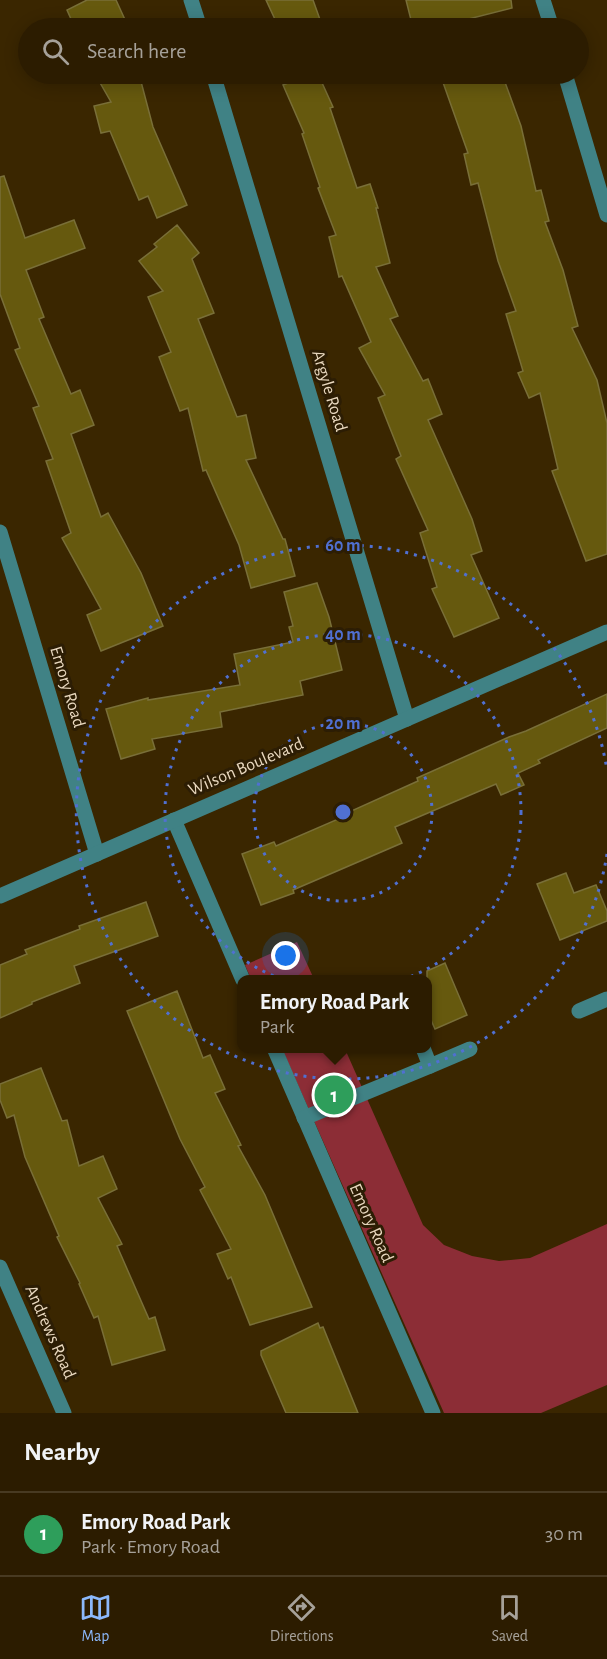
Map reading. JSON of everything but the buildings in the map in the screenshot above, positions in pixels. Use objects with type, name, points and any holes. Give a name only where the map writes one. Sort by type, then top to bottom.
[{"type":"street","points":[[191,0],[197,18]]},
{"type":"street","points":[[543,0],[549,18]]},
{"type":"street","name":"Argyle Road","points":[[216,84],[407,719]]},
{"type":"street","points":[[568,84],[607,215]]},
{"type":"street","name":"Emory Road","points":[[0,532],[97,854]]},
{"type":"street","name":"Wilson Boulevard","points":[[0,896],[607,632]]},
{"type":"street","points":[[174,820],[241,975]]},
{"type":"street","points":[[579,1011],[607,999]]},
{"type":"street","points":[[304,1118],[470,1049]]},
{"type":"street","name":"Emory Road","points":[[276,1053],[433,1413]]},
{"type":"street","points":[[425,1053],[430,1066]]},
{"type":"street","name":"Andrews Road","points":[[0,1267],[64,1413]]},
{"type":"shaded area","points":[[297,942],[312,975],[249,975],[245,965]]},
{"type":"shaded area","points":[[284,1053],[347,1053],[423,1225],[444,1245],[472,1256],[499,1261],[530,1258],[607,1224],[607,1385],[541,1413],[444,1413]]},
{"type":"place","name":"Emory Road Park","points":[[334,1095]]}]
